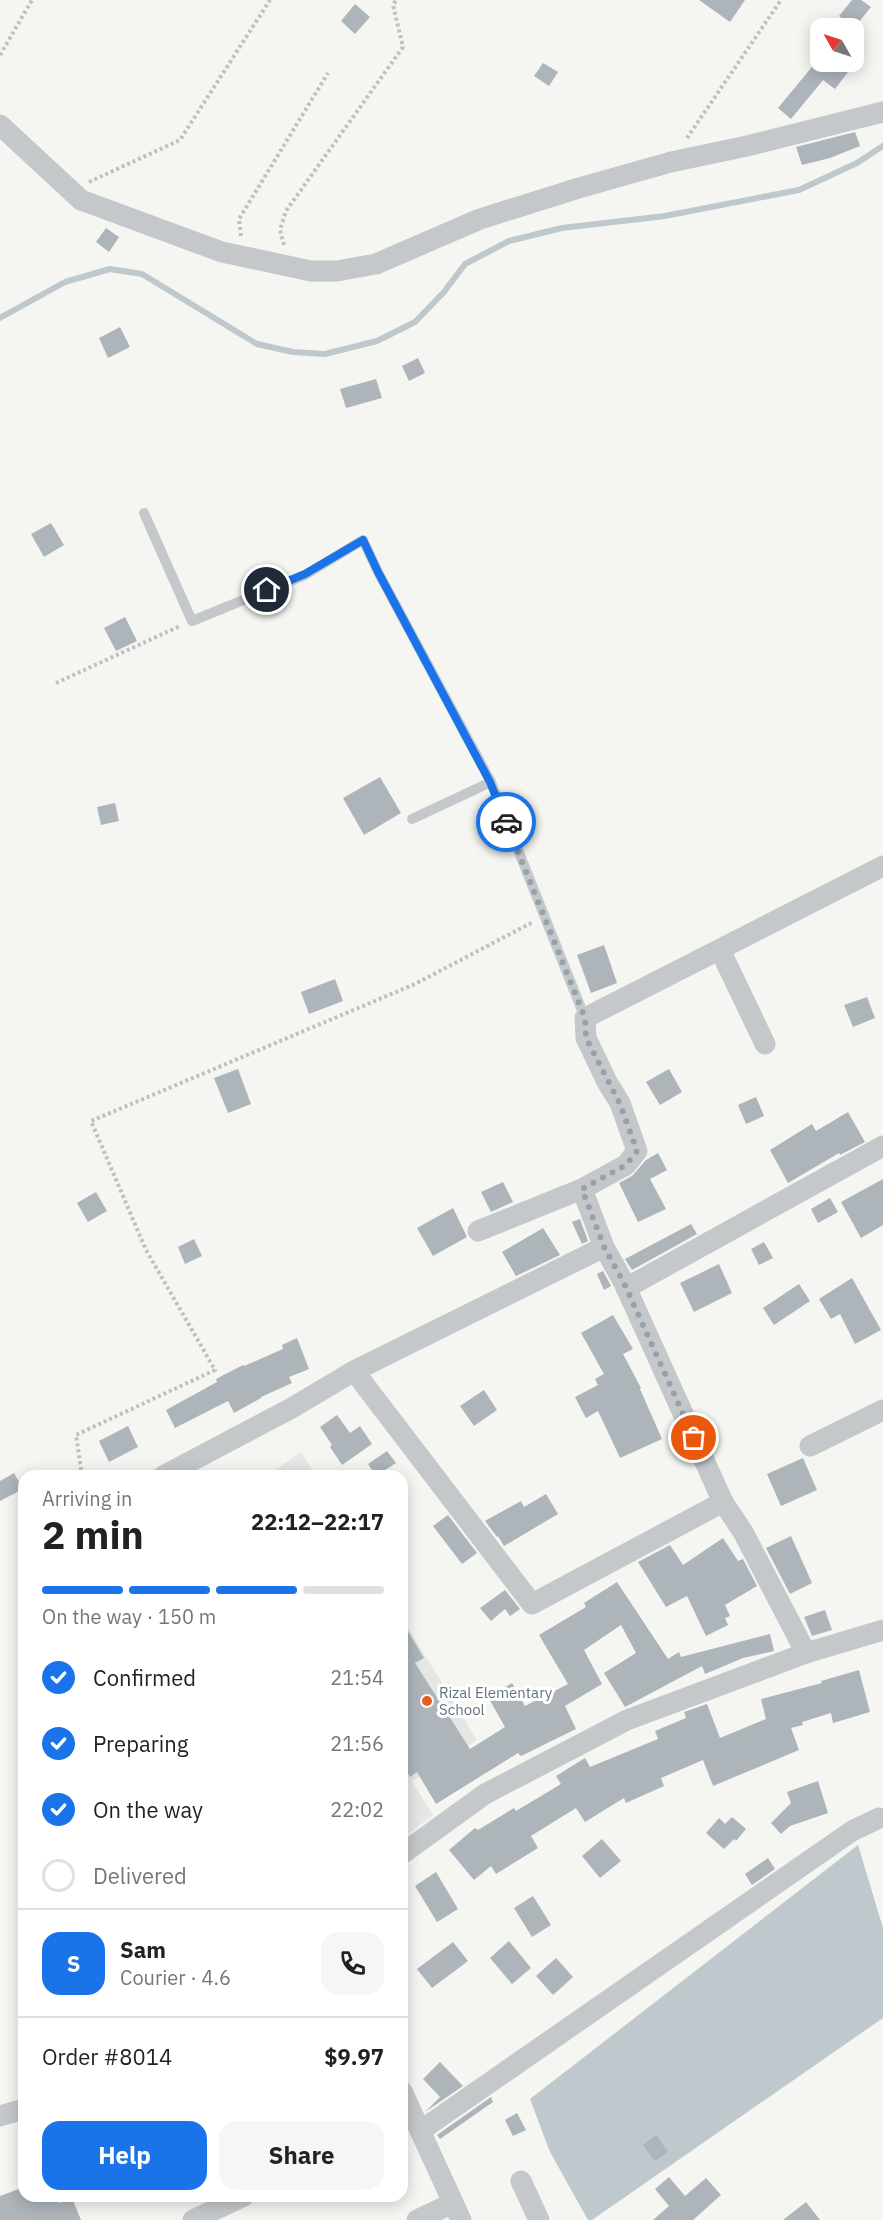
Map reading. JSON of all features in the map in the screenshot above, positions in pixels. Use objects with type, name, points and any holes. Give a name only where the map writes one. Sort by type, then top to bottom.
[{"type":"street","points":[[0,125],[81,200],[222,252],[311,271],[376,264],[480,219],[579,188],[671,162],[747,146],[883,112]]},
{"type":"street","points":[[478,1231],[582,1189],[626,1165],[637,1151],[620,1104],[586,1038],[585,1018],[883,866]]},
{"type":"street","points":[[720,950],[765,1044]]},
{"type":"street","points":[[626,1288],[883,1146]]},
{"type":"street","points":[[582,1189],[604,1247],[626,1288],[723,1502],[743,1532],[806,1653]]},
{"type":"street","points":[[174,1470],[290,1409],[354,1371],[604,1247]]},
{"type":"street","points":[[354,1371],[532,1604],[723,1502]]},
{"type":"street","points":[[810,1446],[883,1410]]},
{"type":"street","points":[[408,1850],[485,1794],[627,1720],[806,1653],[883,1630]]},
{"type":"street","points":[[417,2220],[457,2212],[412,2123],[852,1831],[879,1818]]},
{"type":"street","points":[[0,2115],[18,2110]]},
{"type":"street","points":[[521,2181],[539,2220]]},
{"type":"street","points":[[193,2220],[231,2202]]},
{"type":"lane","points":[[144,513],[192,621],[305,574],[363,540],[490,782],[585,1018]]},
{"type":"lane","points":[[412,819],[490,782]]},
{"type":"path","points":[[0,55],[32,0]]},
{"type":"path","points":[[71,190],[180,140],[270,0]]},
{"type":"path","points":[[288,267],[280,230],[286,211],[403,47],[393,5],[396,0]]},
{"type":"path","points":[[671,162],[781,0]]},
{"type":"path","points":[[243,258],[239,219],[328,73]]},
{"type":"path","points":[[56,683],[192,621]]},
{"type":"path","points":[[81,1470],[75,1435],[215,1370],[146,1250],[91,1121],[415,984],[544,916]]},
{"type":"shaded area","points":[[301,1452],[312,1470],[276,1470]]},
{"type":"shaded area","name":"Rizal Elementary School","points":[[408,1628],[477,1740],[412,1781],[433,1815],[408,1834]]},
{"type":"shaded area","points":[[858,1845],[883,1928],[883,2018],[592,2220],[588,2220],[550,2152],[530,2099]]},
{"type":"building","points":[[699,0],[745,0],[730,22]]},
{"type":"building","points":[[852,0],[861,0],[871,7],[862,18],[839,16]]},
{"type":"building","points":[[355,4],[370,17],[355,34],[341,21]]},
{"type":"building","points":[[543,63],[558,72],[549,86],[534,76]]},
{"type":"building","points":[[810,69],[810,72],[848,72],[835,89],[823,80],[791,119],[778,108]]},
{"type":"building","points":[[855,132],[860,146],[830,158],[802,165],[796,147]]},
{"type":"building","points":[[106,228],[119,237],[109,252],[96,242]]},
{"type":"building","points":[[120,327],[130,347],[108,358],[99,338]]},
{"type":"building","points":[[418,358],[425,373],[409,381],[402,366]]},
{"type":"building","points":[[376,379],[382,398],[346,408],[340,389]]},
{"type":"building","points":[[51,523],[64,545],[44,557],[31,534]]},
{"type":"building","points":[[125,617],[137,641],[116,651],[104,628]]},
{"type":"building","points":[[380,777],[401,813],[364,835],[343,798]]},
{"type":"building","points":[[115,803],[119,821],[101,825],[97,807]]},
{"type":"building","points":[[604,945],[617,983],[591,993],[577,955]]},
{"type":"building","points":[[335,979],[343,1001],[309,1014],[301,992]]},
{"type":"building","points":[[867,997],[875,1018],[853,1027],[844,1005]]},
{"type":"building","points":[[238,1069],[251,1104],[228,1113],[214,1078]]},
{"type":"building","points":[[669,1069],[682,1092],[660,1105],[646,1082]]},
{"type":"building","points":[[756,1097],[764,1116],[746,1124],[738,1105]]},
{"type":"building","points":[[848,1112],[865,1142],[840,1155],[839,1153],[788,1183],[770,1150],[812,1124],[816,1131]]},
{"type":"building","points":[[658,1153],[667,1170],[650,1179],[666,1209],[638,1222],[619,1183],[632,1176],[646,1160]]},
{"type":"building","points":[[883,1179],[883,1225],[861,1238],[841,1202]]},
{"type":"building","points":[[503,1182],[513,1202],[491,1212],[481,1192]]},
{"type":"building","points":[[96,1192],[107,1211],[88,1222],[77,1203]]},
{"type":"building","points":[[830,1198],[838,1212],[818,1223],[811,1209]]},
{"type":"building","points":[[453,1208],[467,1237],[433,1256],[417,1228]]},
{"type":"building","points":[[580,1219],[588,1241],[582,1244],[572,1222]]},
{"type":"building","points":[[691,1224],[697,1234],[632,1270],[625,1259]]},
{"type":"building","points":[[543,1228],[560,1255],[516,1276],[502,1252]]},
{"type":"building","points":[[194,1239],[202,1256],[185,1264],[178,1247]]},
{"type":"building","points":[[764,1242],[773,1258],[759,1265],[751,1249]]},
{"type":"building","points":[[719,1264],[732,1293],[694,1312],[680,1283]]},
{"type":"building","points":[[603,1271],[611,1286],[604,1290],[597,1274]]},
{"type":"building","points":[[852,1278],[881,1330],[855,1344],[840,1314],[831,1319],[819,1299]]},
{"type":"building","points":[[799,1284],[810,1301],[774,1325],[763,1308]]},
{"type":"building","points":[[613,1315],[633,1349],[623,1354],[641,1388],[662,1439],[620,1458],[598,1411],[586,1418],[575,1397],[598,1385],[595,1379],[604,1374],[581,1333]]},
{"type":"building","points":[[297,1338],[309,1369],[289,1377],[292,1383],[261,1397],[234,1413],[228,1401],[175,1428],[166,1410],[217,1382],[216,1379],[283,1349],[282,1345]]},
{"type":"building","points":[[484,1390],[497,1410],[474,1426],[460,1406]]},
{"type":"building","points":[[337,1415],[350,1433],[360,1426],[372,1444],[342,1465],[320,1427]]},
{"type":"building","points":[[128,1426],[138,1447],[109,1462],[99,1441]]},
{"type":"building","points":[[387,1451],[396,1463],[385,1470],[372,1470],[368,1464]]},
{"type":"building","points":[[803,1458],[817,1490],[781,1506],[767,1474]]},
{"type":"building","points":[[14,1473],[18,1480],[18,1492],[0,1501],[0,1481]]},
{"type":"building","points":[[546,1494],[558,1514],[504,1546],[485,1521],[521,1501],[524,1507]]},
{"type":"building","points":[[448,1515],[477,1553],[462,1564],[433,1526]]},
{"type":"building","points":[[791,1536],[812,1583],[790,1594],[766,1548]]},
{"type":"building","points":[[723,1538],[738,1561],[743,1559],[757,1586],[725,1605],[730,1616],[725,1618],[728,1625],[706,1636],[687,1596],[666,1607],[638,1562],[670,1545],[683,1565]]},
{"type":"building","points":[[617,1582],[668,1659],[679,1652],[681,1657],[770,1634],[774,1651],[743,1658],[705,1674],[702,1666],[625,1707],[604,1673],[636,1653],[621,1625],[584,1650],[602,1684],[565,1706],[576,1729],[521,1756],[518,1753],[436,1804],[417,1772],[410,1777],[408,1774],[408,1631],[424,1658],[415,1663],[470,1749],[505,1727],[488,1697],[512,1683],[525,1706],[568,1684],[539,1635],[586,1607],[584,1603]]},
{"type":"building","points":[[505,1590],[520,1609],[510,1616],[505,1609],[491,1621],[480,1608]]},
{"type":"building","points":[[825,1610],[832,1630],[812,1636],[804,1617]]},
{"type":"building","points":[[859,1670],[870,1712],[833,1723],[831,1713],[802,1722],[803,1725],[791,1728],[799,1750],[713,1786],[703,1760],[661,1778],[664,1786],[626,1803],[624,1798],[585,1822],[576,1808],[531,1836],[538,1848],[496,1874],[491,1866],[474,1880],[449,1850],[475,1828],[478,1830],[514,1808],[516,1811],[561,1784],[556,1776],[585,1758],[590,1767],[658,1739],[655,1731],[686,1718],[684,1712],[707,1704],[720,1738],[766,1719],[761,1699],[822,1683],[821,1681]]},
{"type":"building","points":[[818,1781],[828,1813],[790,1826],[781,1834],[771,1823],[791,1803],[787,1792]]},
{"type":"building","points":[[732,1817],[746,1829],[736,1841],[734,1839],[724,1849],[706,1833],[719,1818],[725,1824]]},
{"type":"building","points":[[602,1839],[621,1861],[600,1878],[582,1856]]},
{"type":"building","points":[[768,1858],[775,1869],[752,1885],[745,1874]]},
{"type":"building","points":[[436,1872],[458,1909],[437,1922],[415,1886]]},
{"type":"building","points":[[533,1896],[551,1925],[532,1937],[514,1908]]},
{"type":"building","points":[[509,1941],[531,1968],[512,1984],[490,1958]]},
{"type":"building","points":[[453,1942],[468,1961],[432,1988],[417,1969]]},
{"type":"building","points":[[556,1958],[573,1977],[553,1995],[536,1976]]},
{"type":"building","points":[[440,2062],[463,2086],[425,2112],[440,2097],[423,2079]]},
{"type":"building","points":[[491,2097],[493,2102],[440,2139],[437,2135]]},
{"type":"building","points":[[517,2113],[526,2130],[513,2136],[505,2120]]},
{"type":"building","points":[[656,2135],[668,2152],[655,2161],[643,2145]]},
{"type":"building","points":[[669,2177],[685,2196],[706,2178],[721,2195],[693,2220],[653,2220],[669,2206],[655,2189]]},
{"type":"building","points":[[18,2189],[18,2202],[74,2202],[81,2220],[0,2220],[0,2196]]},
{"type":"building","points":[[806,2202],[820,2220],[783,2220]]},
{"type":"waterway","points":[[0,318],[65,282],[110,269],[142,274],[257,344],[293,352],[325,354],[377,341],[415,322],[444,292],[465,264],[509,241],[562,228],[665,216],[799,190],[857,163],[883,146]]},
{"type":"way so far","points":[[506,822],[585,1018],[586,1038],[620,1104],[637,1151],[626,1165],[582,1189],[604,1247],[624,1283],[694,1438]]},
{"type":"place","name":"Rizal Elementary School","points":[[427,1701]]},
{"type":"route","points":[[267,590],[305,574],[363,540],[457,723],[490,782],[506,822]]}]
